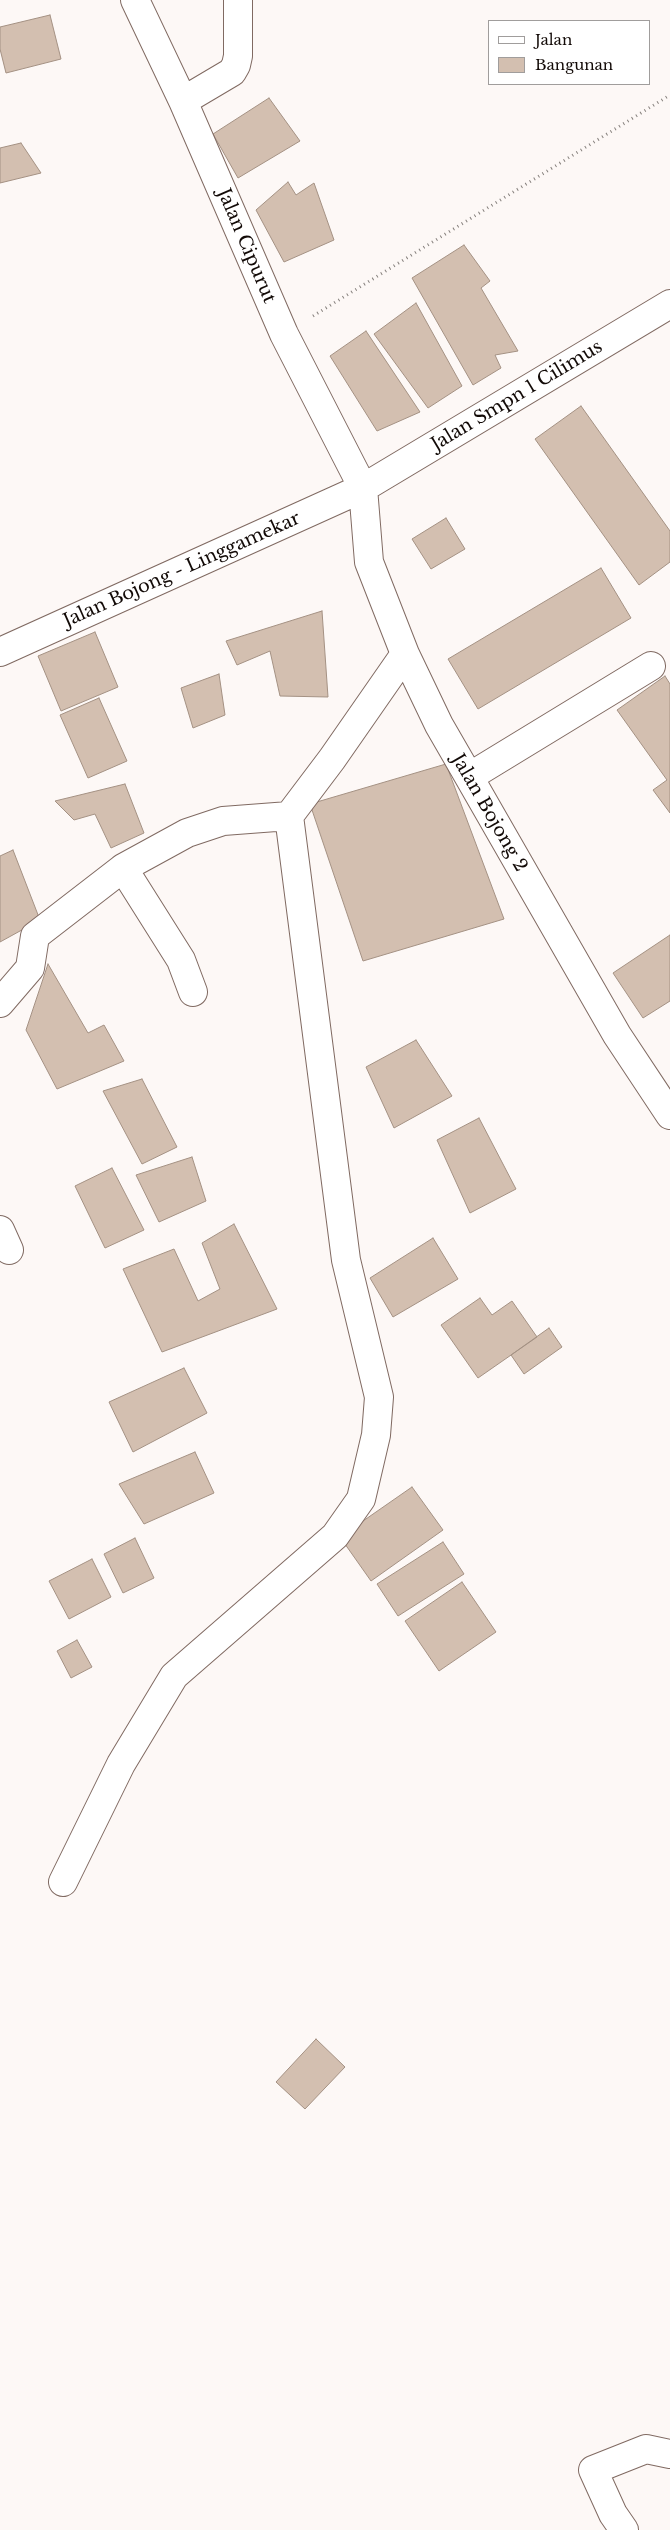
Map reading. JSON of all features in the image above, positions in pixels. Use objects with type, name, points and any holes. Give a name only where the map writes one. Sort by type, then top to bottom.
[{"type":"street","name":"Jalan Cipurut","points":[[135,0],[183,101],[284,334],[364,488]]},
{"type":"street","points":[[183,101],[232,72],[236,66],[238,56],[238,0]]},
{"type":"street","name":"Jalan Smpn 1 Cilimus","points":[[364,488],[670,304]]},
{"type":"street","name":"Jalan Bojong - Linggamekar","points":[[0,652],[364,488]]},
{"type":"street","name":"Jalan Bojong 2","points":[[364,488],[369,562],[404,654],[439,725],[468,777],[617,1035],[670,1115]]},
{"type":"street","points":[[63,1882],[121,1764],[174,1676],[335,1536],[361,1498],[376,1435],[379,1397],[346,1260],[288,816],[332,759],[404,654]]},
{"type":"street","points":[[468,777],[651,666]]},
{"type":"street","points":[[0,1003],[30,968],[36,936],[123,868],[187,833],[223,821],[288,816]]},
{"type":"street","points":[[123,868],[181,960],[193,992]]},
{"type":"street","points":[[624,2530],[613,2514],[593,2470],[646,2449],[670,2454]]},
{"type":"path","points":[[284,334],[670,95]]},
{"type":"building","points":[[50,15],[61,59],[6,73],[0,49],[0,27]]},
{"type":"building","points":[[269,98],[300,141],[238,178],[213,134]]},
{"type":"building","points":[[21,143],[41,173],[0,183],[0,148]]},
{"type":"building","points":[[288,182],[296,195],[314,183],[334,240],[284,262],[256,210]]},
{"type":"building","points":[[464,245],[490,281],[481,288],[518,351],[495,355],[501,368],[473,385],[412,278]]},
{"type":"building","points":[[416,303],[462,386],[428,408],[374,334]]},
{"type":"building","points":[[366,331],[420,412],[377,431],[330,356]]},
{"type":"building","points":[[581,406],[670,531],[670,562],[639,585],[535,439]]},
{"type":"building","points":[[446,518],[465,549],[431,569],[412,539]]},
{"type":"building","points":[[601,568],[631,618],[478,709],[448,659]]},
{"type":"building","points":[[322,611],[328,697],[280,696],[270,651],[237,665],[226,641]]},
{"type":"building","points":[[95,632],[118,687],[61,711],[38,656]]},
{"type":"building","points":[[219,674],[225,715],[193,728],[181,688]]},
{"type":"building","points":[[665,676],[670,684],[670,813],[653,790],[667,780],[617,710]]},
{"type":"building","points":[[99,698],[127,761],[88,778],[60,715]]},
{"type":"building","points":[[446,764],[504,919],[363,961],[310,804]]},
{"type":"building","points":[[125,784],[144,833],[111,848],[95,814],[74,820],[55,801]]},
{"type":"building","points":[[13,850],[40,920],[0,942],[0,856]]},
{"type":"building","points":[[670,935],[670,1001],[643,1018],[613,973]]},
{"type":"building","points":[[48,964],[88,1033],[104,1025],[124,1061],[57,1089],[26,1030]]},
{"type":"building","points":[[416,1040],[452,1096],[394,1128],[366,1067]]},
{"type":"building","points":[[142,1079],[177,1147],[142,1164],[103,1091]]},
{"type":"building","points":[[479,1118],[516,1189],[470,1213],[437,1140]]},
{"type":"building","points":[[192,1157],[206,1201],[159,1222],[136,1175]]},
{"type":"building","points":[[112,1168],[144,1230],[105,1248],[75,1186]]},
{"type":"building","points":[[234,1224],[277,1309],[162,1352],[123,1269],[174,1249],[198,1301],[220,1289],[202,1243]]},
{"type":"building","points":[[433,1238],[458,1279],[393,1317],[370,1278]]},
{"type":"building","points":[[480,1298],[492,1315],[512,1301],[537,1337],[478,1378],[441,1325]]},
{"type":"building","points":[[549,1328],[562,1347],[524,1374],[511,1355]]},
{"type":"building","points":[[184,1368],[207,1413],[133,1452],[109,1402]]},
{"type":"building","points":[[195,1452],[214,1493],[144,1524],[119,1484]]},
{"type":"building","points":[[412,1487],[443,1530],[371,1581],[340,1537]]},
{"type":"building","points":[[135,1538],[154,1578],[123,1593],[104,1554]]},
{"type":"building","points":[[443,1542],[464,1574],[398,1616],[377,1584]]},
{"type":"building","points":[[92,1559],[111,1597],[69,1619],[49,1581]]},
{"type":"building","points":[[462,1582],[496,1632],[439,1671],[405,1621]]},
{"type":"building","points":[[77,1640],[92,1667],[71,1678],[57,1651]]},
{"type":"building","points":[[316,2039],[345,2067],[305,2109],[276,2082]]}]
